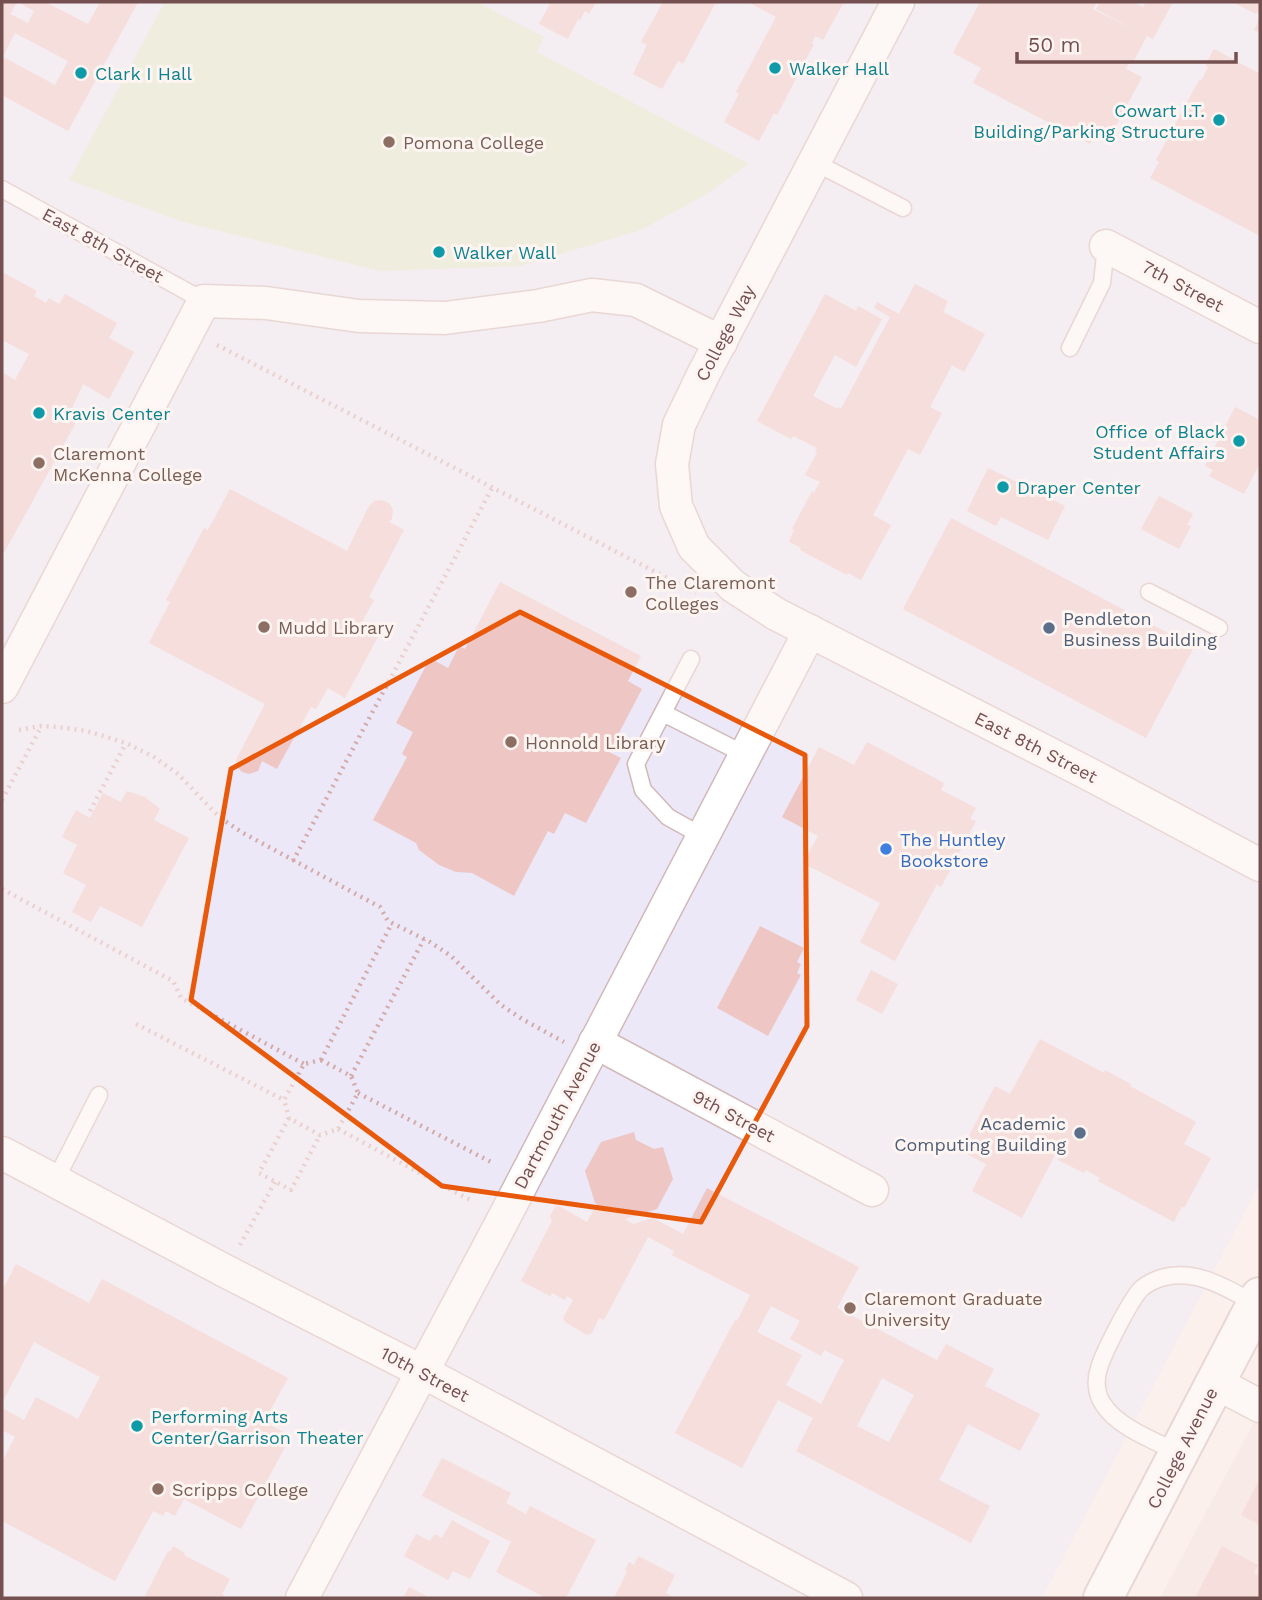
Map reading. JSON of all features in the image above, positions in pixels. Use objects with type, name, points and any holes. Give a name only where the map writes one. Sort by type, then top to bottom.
[{"type":"street","name":"College Way","points":[[810,631],[776,614],[733,586],[694,547],[676,506],[672,464],[679,425],[703,375],[898,2]]},
{"type":"street","name":"7th Street","points":[[1106,246],[1260,327]]},
{"type":"street","points":[[2,687],[204,301],[266,303],[359,316],[445,318],[538,306],[592,295],[636,300],[721,342]]},
{"type":"street","name":"Dartmouth Avenue","points":[[302,1598],[810,631]]},
{"type":"street","name":"East 8th Street","points":[[810,631],[1260,865]]},
{"type":"street","name":"9th Street","points":[[592,1049],[872,1190]]},
{"type":"street","name":"10th Street","points":[[2,1153],[423,1372],[846,1598]]},
{"type":"street","name":"College Avenue","points":[[1103,1598],[1258,1300]]},
{"type":"street","points":[[1216,1383],[1260,1406]]},
{"type":"lane","points":[[814,162],[902,208]]},
{"type":"lane","name":"East 8th Street","points":[[2,189],[204,301]]},
{"type":"lane","points":[[1070,348],[1102,283],[1106,246]]},
{"type":"lane","points":[[1150,592],[1219,628]]},
{"type":"lane","points":[[691,659],[636,764],[643,790],[668,817],[704,837]]},
{"type":"lane","points":[[663,713],[746,755]]},
{"type":"lane","points":[[55,1181],[99,1096]]},
{"type":"lane","points":[[1180,1453],[1115,1418],[1102,1403],[1097,1390],[1098,1369],[1107,1348],[1142,1289],[1159,1278],[1186,1274],[1210,1280],[1258,1300]]},
{"type":"path","points":[[217,345],[695,593]]},
{"type":"path","points":[[293,861],[492,488]]},
{"type":"path","points":[[2,800],[41,726]]},
{"type":"path","points":[[19,730],[41,726],[87,731],[126,743],[154,757],[177,775],[219,817],[293,861],[380,907],[388,921],[451,956],[501,1005],[533,1025],[592,1049]]},
{"type":"path","points":[[90,811],[126,743]]},
{"type":"path","points":[[2,889],[173,981],[181,998],[304,1064],[321,1060],[351,1076],[358,1093],[493,1163]]},
{"type":"path","points":[[321,1060],[392,923]]},
{"type":"path","points":[[351,1076],[424,939]]},
{"type":"path","points":[[136,1024],[284,1100]]},
{"type":"path","points":[[304,1064],[284,1100],[289,1118],[259,1173],[275,1182],[291,1190],[320,1135],[338,1129],[358,1093]]},
{"type":"path","points":[[289,1118],[320,1135]]},
{"type":"path","points":[[338,1129],[472,1201]]},
{"type":"path","points":[[240,1245],[275,1182]]},
{"type":"highlighted area","points":[[520,612],[805,755],[807,1026],[701,1222],[442,1186],[191,1000],[231,769]]},
{"type":"shaded area","name":"The Claremont Colleges","points":[[2,2],[1260,2],[1260,1183],[1042,1598],[2,1598]]},
{"type":"shaded area","points":[[1260,1411],[1260,1598],[1160,1598]]},
{"type":"green space","points":[[165,2],[477,2],[544,37],[537,52],[749,164],[705,195],[641,230],[520,266],[380,271],[180,221],[69,180]]},
{"type":"building","name":"Clark I Hall","points":[[2,2],[17,2],[10,14],[28,23],[34,11],[18,2],[45,2],[88,24],[100,2],[138,2],[68,131],[2,95]],"holes":[[[15,33],[68,61],[55,85],[3,57]]]},
{"type":"building","points":[[546,2],[596,2],[589,14],[585,11],[580,20],[578,19],[568,39],[539,24],[550,4]]},
{"type":"building","points":[[663,2],[716,2],[683,64],[678,61],[662,89],[633,74],[647,45],[641,42]]},
{"type":"building","name":"Walker Hall","points":[[748,2],[844,2],[823,40],[815,36],[812,43],[814,44],[777,115],[774,113],[759,141],[724,122],[739,94],[736,92],[776,17]]},
{"type":"building","points":[[980,2],[1097,2],[1093,9],[1140,33],[1096,9],[1100,2],[1133,2],[1143,7],[1146,2],[1173,2],[1153,39],[1147,36],[1132,64],[1129,63],[1126,69],[1142,77],[1110,137],[1097,130],[1090,144],[973,83],[981,68],[953,53]]},
{"type":"building","points":[[1232,2],[1260,2],[1260,14],[1256,14]]},
{"type":"building","points":[[1260,18],[1260,33],[1254,30]]},
{"type":"building","name":"Cowart I.T. Building/Parking Structure","points":[[1214,49],[1260,74],[1260,236],[1150,178],[1159,162],[1156,160],[1208,67],[1205,65]]},
{"type":"building","name":"Claremont McKenna College","points":[[2,272],[37,291],[34,296],[46,303],[49,298],[59,304],[65,294],[117,323],[109,338],[134,352],[109,399],[83,384],[71,410],[80,415],[4,553],[2,372],[15,380],[29,354],[2,340]]},
{"type":"building","points":[[915,284],[948,301],[943,312],[985,334],[964,372],[952,365],[930,407],[942,413],[920,455],[908,449],[873,515],[891,525],[861,580],[848,573],[847,575],[789,542],[794,530],[792,529],[812,491],[814,493],[820,482],[805,475],[817,448],[793,436],[791,439],[757,421],[825,294],[856,311],[858,306],[882,319],[856,367],[835,355],[813,396],[841,409],[890,317],[874,308],[877,302],[899,314]]},
{"type":"building","name":"Office of Black Student Affairs","points":[[1235,407],[1260,420],[1260,463],[1244,494],[1209,476],[1213,470],[1205,466]]},
{"type":"building","name":"Draper Center","points":[[988,468],[1065,506],[1048,540],[1001,517],[996,526],[967,511]]},
{"type":"building","name":"Mudd Library","points":[[230,489],[347,551],[374,501],[382,500],[390,504],[393,510],[389,522],[404,530],[369,597],[374,600],[362,622],[381,631],[345,698],[328,688],[316,709],[311,707],[277,769],[262,761],[258,771],[249,774],[242,772],[236,762],[265,704],[149,643],[170,602],[166,600],[204,528],[208,530]]},
{"type":"building","points":[[1159,496],[1193,514],[1187,525],[1191,526],[1179,549],[1141,529]]},
{"type":"building","name":"Pendleton Business Building","points":[[951,518],[1194,647],[1146,738],[903,609]]},
{"type":"building","name":"Honnold Library","points":[[500,582],[641,656],[628,681],[642,689],[609,752],[621,758],[586,823],[565,813],[554,834],[548,831],[514,896],[472,873],[456,872],[439,865],[419,850],[416,843],[373,820],[407,757],[402,754],[413,732],[396,723],[430,658],[448,668],[459,646],[465,649]]},
{"type":"building","name":"The Huntley Bookstore","points":[[867,742],[944,783],[941,790],[976,808],[970,819],[976,821],[941,887],[937,884],[895,961],[860,942],[880,903],[803,863],[818,836],[782,817],[819,747],[854,765]]},
{"type":"building","points":[[127,791],[145,797],[160,809],[154,820],[189,838],[142,927],[100,906],[91,922],[72,912],[86,885],[63,873],[77,845],[62,837],[76,810],[90,818],[103,793],[121,802]]},
{"type":"building","points":[[760,926],[804,948],[797,962],[801,964],[797,973],[801,975],[768,1036],[717,1008]]},
{"type":"building","points":[[871,970],[898,984],[882,1014],[856,1000]]},
{"type":"building","name":"Academic Computing Building","points":[[1040,1039],[1104,1073],[1105,1070],[1196,1122],[1184,1144],[1211,1158],[1174,1222],[1098,1181],[1100,1178],[1086,1170],[1084,1173],[1058,1160],[1059,1157],[1055,1155],[1022,1218],[972,1191],[986,1164],[961,1151],[995,1086],[1010,1094]]},
{"type":"building","points":[[634,1132],[636,1140],[654,1149],[663,1147],[673,1179],[657,1209],[625,1219],[633,1224],[653,1218],[683,1234],[707,1188],[859,1267],[837,1308],[937,1360],[946,1344],[994,1369],[985,1386],[1040,1414],[1020,1451],[968,1424],[939,1480],[990,1506],[971,1543],[796,1451],[813,1418],[778,1400],[742,1468],[675,1433],[750,1295],[672,1255],[674,1251],[648,1237],[604,1320],[599,1318],[592,1333],[587,1335],[565,1322],[563,1318],[573,1300],[567,1296],[565,1300],[552,1293],[550,1296],[521,1281],[552,1221],[550,1216],[555,1207],[559,1206],[587,1222],[597,1204],[585,1171],[601,1142]],"holes":[[[771,1306],[800,1321],[790,1339],[821,1356],[824,1350],[844,1360],[821,1404],[786,1385],[802,1355],[757,1332]],[[882,1378],[914,1395],[889,1442],[857,1426]]]},
{"type":"building","name":"Performing Arts Center/Garrison Theater","points":[[16,1264],[89,1303],[102,1279],[288,1378],[264,1422],[291,1436],[241,1529],[184,1499],[175,1516],[166,1511],[163,1516],[153,1511],[115,1581],[2,1521],[2,1462],[15,1437],[2,1430],[2,1408],[24,1420],[36,1397],[78,1419],[100,1377],[34,1342],[2,1403],[2,1291]]},
{"type":"building","points":[[442,1458],[511,1493],[506,1503],[526,1514],[530,1506],[596,1540],[566,1598],[546,1598],[496,1572],[511,1542],[422,1496]]},
{"type":"building","points":[[1260,1478],[1260,1525],[1241,1515]]},
{"type":"building","points":[[452,1520],[490,1541],[470,1579],[453,1571],[448,1580],[404,1556],[416,1534],[430,1541],[435,1534],[442,1538]]},
{"type":"building","points":[[173,1546],[185,1553],[184,1555],[230,1579],[222,1594],[223,1598],[145,1596]]},
{"type":"building","points":[[1222,1546],[1258,1565],[1254,1573],[1260,1577],[1260,1598],[1195,1598]]},
{"type":"building","points":[[638,1556],[675,1575],[666,1593],[670,1598],[614,1598],[629,1562],[634,1565]]},
{"type":"building","points":[[409,1587],[430,1598],[403,1598]]},
{"type":"place","name":"Walker Hall","points":[[775,68]]},
{"type":"place","name":"Clark I Hall","points":[[81,73]]},
{"type":"place","name":"Cowart I.T. Building/Parking Structure","points":[[1219,120]]},
{"type":"place","name":"Pomona College","points":[[389,142]]},
{"type":"place","name":"Walker Wall","points":[[439,252]]},
{"type":"place","name":"Kravis Center","points":[[39,413]]},
{"type":"place","name":"Office of Black Student Affairs","points":[[1239,441]]},
{"type":"place","name":"Claremont McKenna College","points":[[39,463]]},
{"type":"place","name":"Draper Center","points":[[1003,487]]},
{"type":"place","name":"The Claremont Colleges","points":[[631,592]]},
{"type":"place","name":"Mudd Library","points":[[264,627]]},
{"type":"place","name":"Pendleton Business Building","points":[[1049,628]]},
{"type":"place","name":"Honnold Library","points":[[511,742]]},
{"type":"place","name":"The Huntley Bookstore","points":[[886,849]]},
{"type":"place","name":"Academic Computing Building","points":[[1080,1133]]},
{"type":"place","name":"Claremont Graduate University","points":[[850,1308]]},
{"type":"place","name":"Performing Arts Center/Garrison Theater","points":[[137,1426]]},
{"type":"place","name":"Scripps College","points":[[158,1489]]}]
